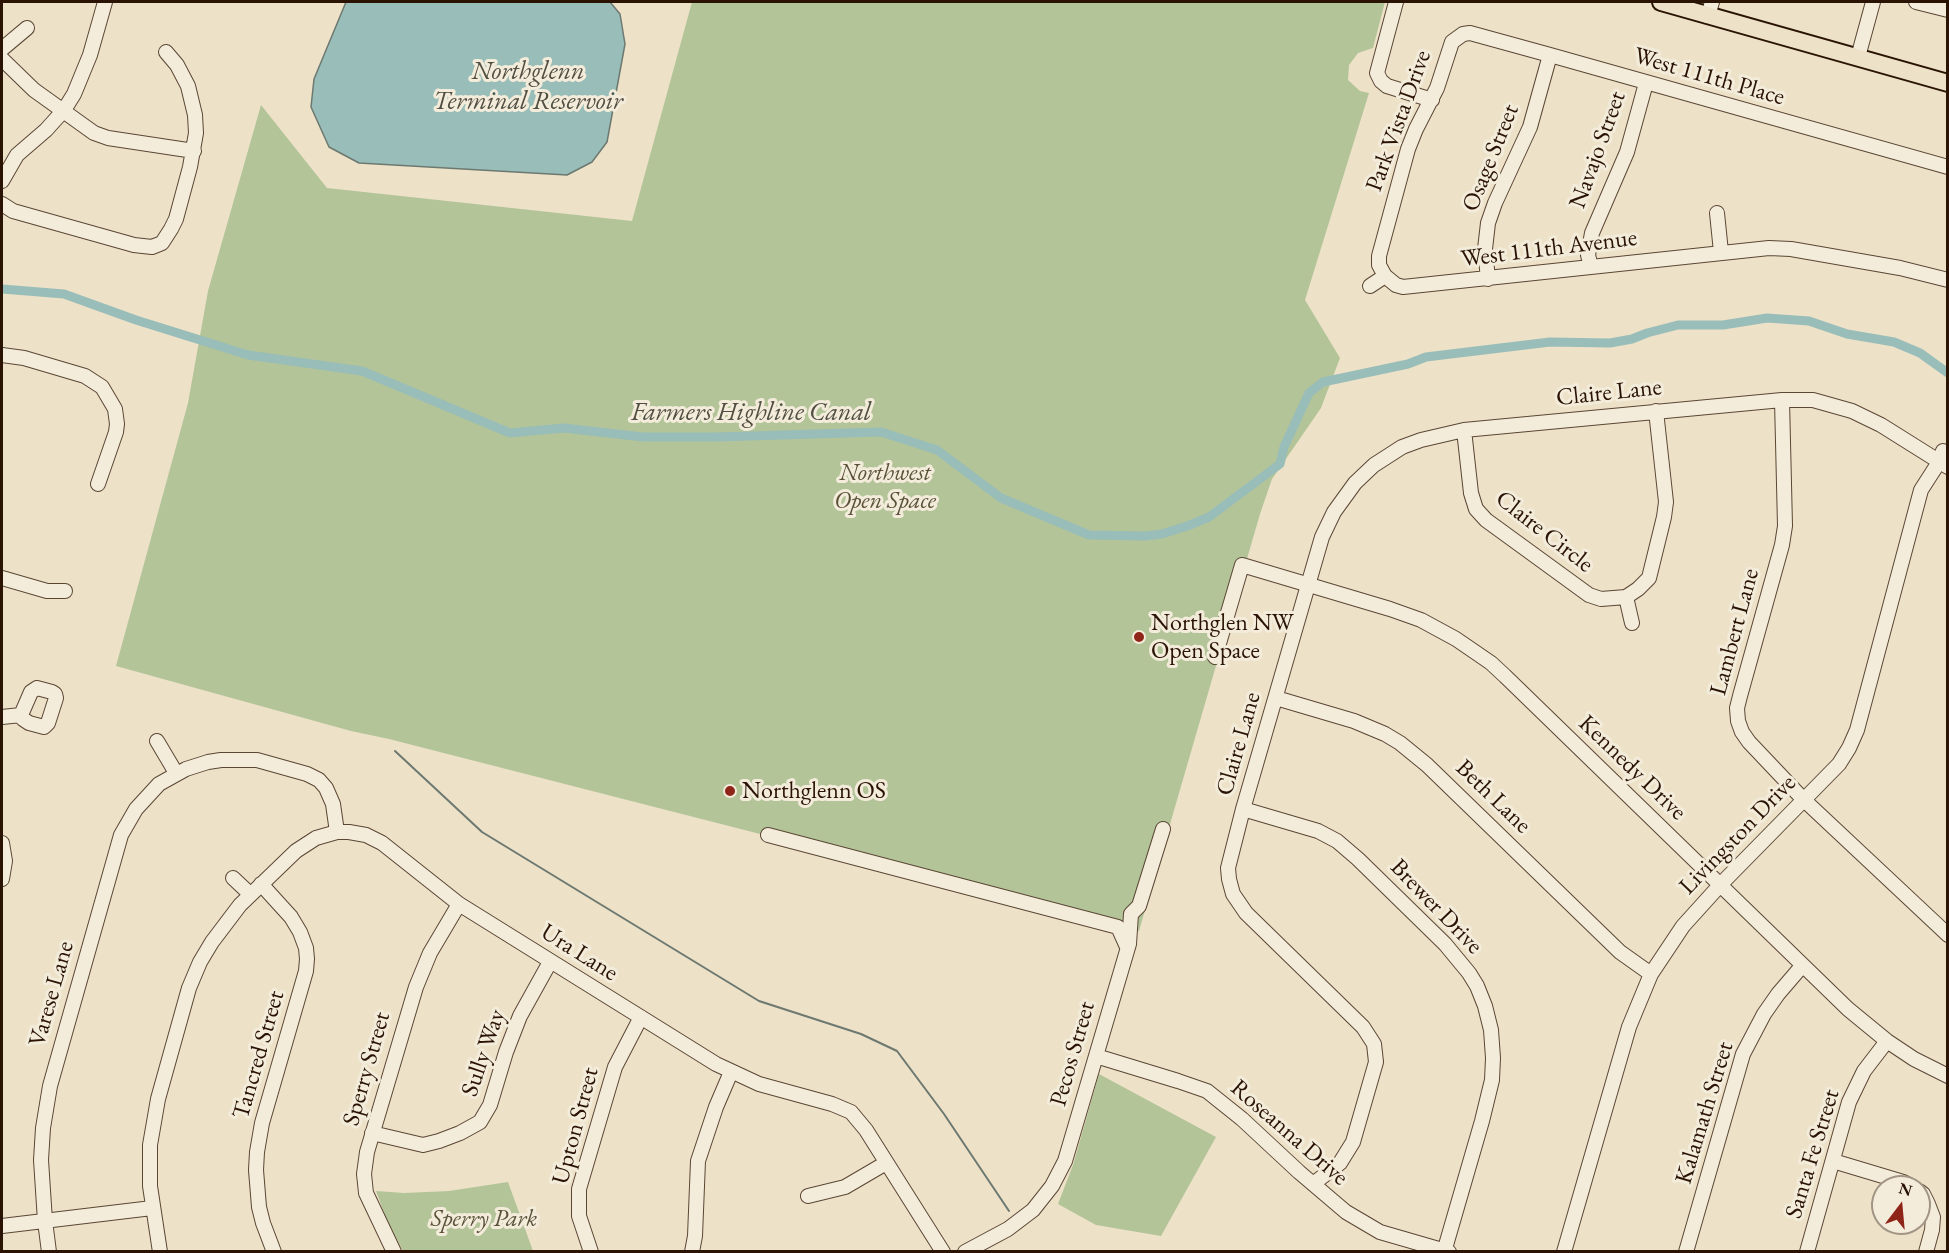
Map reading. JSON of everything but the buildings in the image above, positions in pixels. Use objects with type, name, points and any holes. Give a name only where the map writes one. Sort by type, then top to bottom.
[{"type":"main road","points":[[1660,2],[1710,9],[1947,83]]},
{"type":"street","points":[[2,181],[17,155],[46,130],[64,110],[74,94],[90,55],[105,2]]},
{"type":"street","points":[[1396,2],[1377,73],[1381,81],[1388,86],[1432,100]]},
{"type":"street","points":[[1858,57],[1873,2]]},
{"type":"street","points":[[1916,2],[1947,10]]},
{"type":"street","points":[[2,49],[27,28]]},
{"type":"street","name":"West 111th Place","points":[[1458,36],[1470,33],[1947,167]]},
{"type":"street","name":"Park Vista Drive","points":[[1385,276],[1379,265],[1379,251],[1408,149],[1432,100],[1452,42],[1458,36]]},
{"type":"street","points":[[2,204],[13,211],[134,245],[164,248],[176,219],[194,151],[195,115],[192,98],[177,65],[166,52]]},
{"type":"street","name":"Osage Street","points":[[1488,279],[1485,249],[1488,223],[1530,127],[1551,55]]},
{"type":"street","points":[[2,59],[34,90],[94,133],[194,151]]},
{"type":"street","name":"Navajo Street","points":[[1590,267],[1588,255],[1590,239],[1627,152],[1646,83]]},
{"type":"street","points":[[1718,213],[1721,252]]},
{"type":"street","name":"West 111th Avenue","points":[[1385,276],[1396,285],[1403,287],[1769,248],[1791,249],[1900,268],[1947,280]]},
{"type":"street","points":[[1370,286],[1385,276]]},
{"type":"street","points":[[2,355],[24,358],[85,376],[102,387],[115,409],[117,424],[98,483]]},
{"type":"street","name":"Claire Lane","points":[[1313,1184],[1340,1163],[1353,1142],[1376,1062],[1374,1044],[1364,1027],[1246,913],[1236,900],[1228,868],[1322,537],[1341,500],[1365,472],[1402,447],[1464,430],[1782,400],[1814,400],[1852,411],[1943,460]]},
{"type":"street","name":"Lambert Lane","points":[[1782,400],[1785,526],[1737,715],[1745,737],[1803,799],[1947,935]]},
{"type":"street","points":[[1632,622],[1626,597],[1649,578],[1666,502],[1656,411]]},
{"type":"street","name":"Claire Circle","points":[[1464,430],[1470,493],[1476,509],[1486,520],[1589,595],[1601,599],[1626,597]]},
{"type":"street","name":"Livingston Drive","points":[[1564,1251],[1629,1027],[1651,974],[1683,926],[1839,764],[1857,730],[1921,490],[1943,460]]},
{"type":"street","name":"Kennedy Drive","points":[[1215,657],[1242,565],[1421,620],[1468,646],[1505,676],[1848,1009],[1887,1041],[1914,1059],[1947,1076]]},
{"type":"street","points":[[2,578],[47,591],[65,591]]},
{"type":"street","name":"Beth Lane","points":[[1276,698],[1354,721],[1400,743],[1427,765],[1620,952],[1651,974]]},
{"type":"street","points":[[2,717],[21,715]]},
{"type":"street","points":[[157,741],[176,773]]},
{"type":"street","name":"Varese Lane","points":[[50,1251],[45,1221],[41,1160],[43,1128],[50,1086],[121,835],[136,809],[152,790],[176,773],[208,762],[240,759],[265,762],[307,774],[319,780],[329,793],[333,804],[337,832]]},
{"type":"street","name":"Brewer Drive","points":[[1243,809],[1318,831],[1337,841],[1445,944],[1477,986],[1491,1030],[1492,1080],[1446,1251]]},
{"type":"street","name":"Pecos Street","points":[[965,1251],[1023,1219],[1036,1207],[1052,1186],[1065,1161],[1129,944],[1131,914],[1139,906],[1163,829]]},
{"type":"street","name":"Ura Lane","points":[[160,1251],[152,1208],[149,1164],[154,1118],[189,988],[212,942],[250,894],[296,850],[310,841],[337,832],[358,833],[382,843],[459,904],[731,1072],[759,1084],[832,1104],[851,1112],[866,1130],[943,1251]]},
{"type":"street","points":[[768,836],[1118,927],[1127,947]]},
{"type":"street","points":[[2,843],[5,861],[2,879]]},
{"type":"street","points":[[233,878],[250,894]]},
{"type":"street","name":"Tancred Street","points":[[261,884],[291,917],[300,932],[307,958],[306,971],[262,1123],[257,1152],[259,1207],[274,1251]]},
{"type":"street","name":"Sperry Street","points":[[394,1251],[376,1218],[366,1193],[364,1166],[372,1132],[416,987],[430,953],[459,904]]},
{"type":"street","name":"Sully Way","points":[[372,1132],[423,1144],[460,1133],[480,1122],[490,1106],[506,1052],[520,1016],[550,962]]},
{"type":"street","name":"Kalamath Street","points":[[1686,1251],[1743,1054],[1764,1014],[1802,966]]},
{"type":"street","name":"Upton Street","points":[[591,1251],[579,1216],[579,1189],[615,1067],[641,1017]]},
{"type":"street","name":"Santa Fe Street","points":[[1807,1251],[1849,1102],[1864,1071],[1887,1041]]},
{"type":"street","name":"Roseanna Drive","points":[[1096,1056],[1207,1091],[1242,1119],[1341,1209],[1362,1223],[1389,1235],[1446,1251]]},
{"type":"street","points":[[692,1251],[698,1161],[713,1114],[731,1072]]},
{"type":"street","points":[[1833,1161],[1880,1175]]},
{"type":"street","points":[[808,1196],[845,1187],[886,1163]]},
{"type":"street","points":[[2,1226],[152,1208]]},
{"type":"street","points":[[1931,1212],[1933,1217],[1931,1234]]},
{"type":"street","points":[[1926,1251],[1931,1235]]},
{"type":"green space","name":"Northwest Open Space","points":[[692,2],[1385,2],[1373,48],[1358,53],[1349,65],[1348,80],[1360,91],[1369,93],[1305,300],[1340,358],[1321,408],[1272,479],[1139,931],[351,731],[116,666],[188,403],[208,291],[261,105],[327,188],[632,221]]},
{"type":"green space","points":[[1099,1074],[1216,1137],[1161,1236],[1096,1225],[1058,1204],[1073,1165]]},
{"type":"green space","name":"Sperry Park","points":[[508,1182],[533,1251],[403,1251],[387,1221],[376,1191],[404,1193],[449,1191]]},
{"type":"water","name":"Northglenn Terminal Reservoir","points":[[346,2],[610,2],[620,14],[625,44],[607,142],[592,162],[567,175],[359,163],[329,147],[311,107],[314,79]]},
{"type":"waterway","name":"Farmers Highline Canal","points":[[2,289],[64,294],[136,320],[248,355],[362,371],[510,433],[564,428],[643,437],[881,432],[937,450],[1001,498],[1089,535],[1162,534],[1209,517],[1280,464],[1284,447],[1309,393],[1323,382],[1408,364],[1426,357],[1550,342],[1610,343],[1678,325],[1723,325],[1767,318],[1809,321],[1847,334],[1894,342],[1920,353],[1948,373]]},
{"type":"waterway","points":[[395,751],[482,832],[759,1001],[861,1034],[897,1051],[944,1114],[1009,1211]]},
{"type":"place","name":"Northglen NW Open Space","points":[[1139,637]]},
{"type":"place","name":"Northglenn OS","points":[[730,791]]}]
